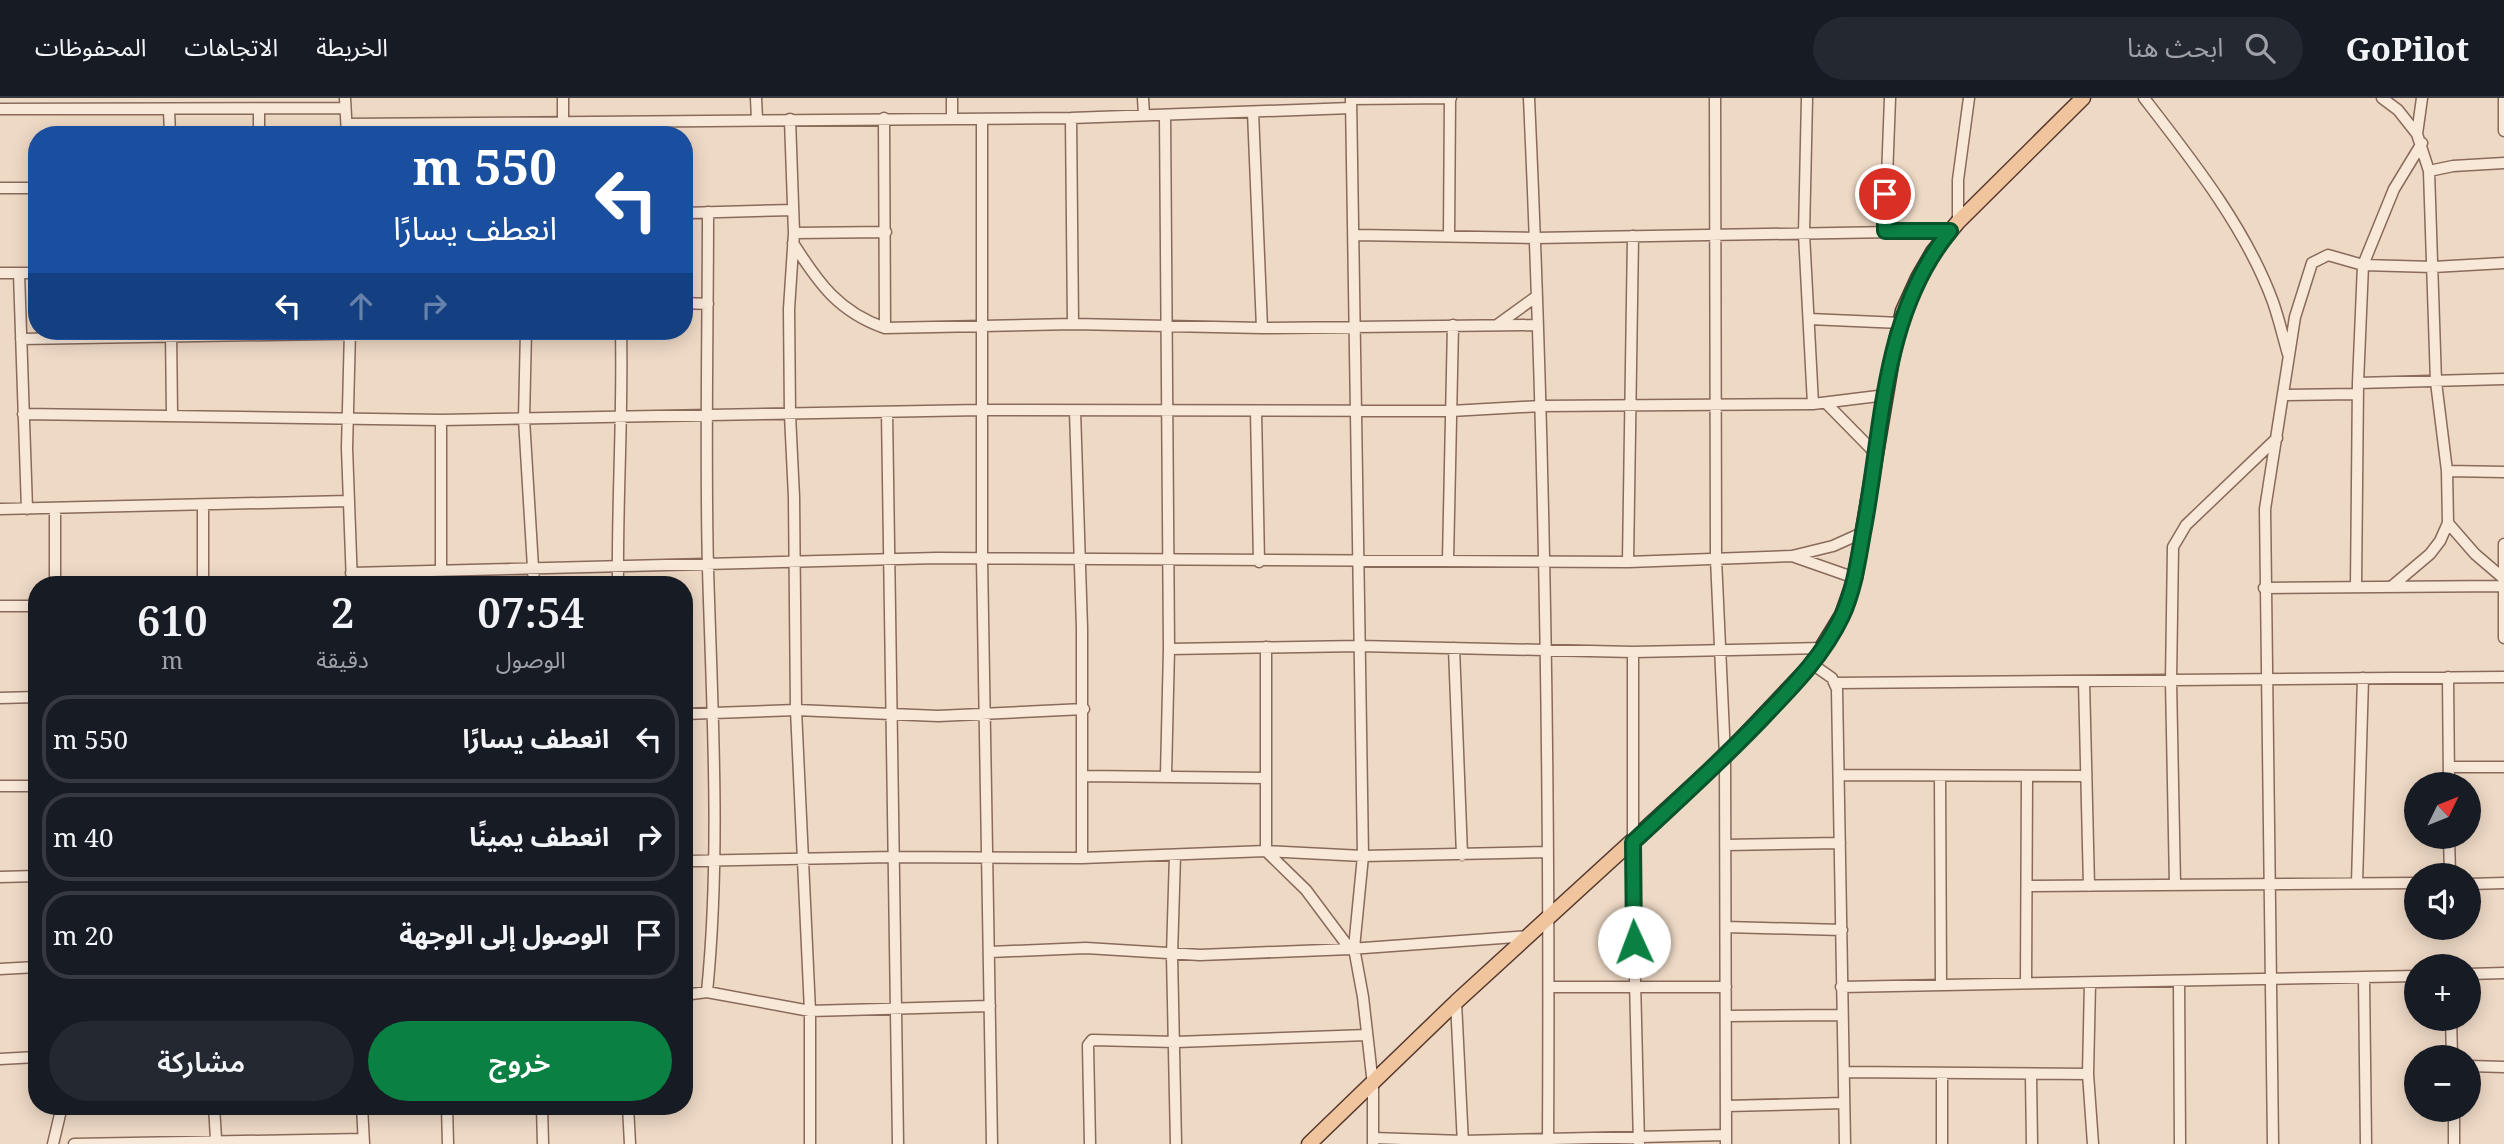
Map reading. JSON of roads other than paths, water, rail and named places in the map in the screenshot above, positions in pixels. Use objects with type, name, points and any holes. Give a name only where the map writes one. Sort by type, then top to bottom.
[{"type":"main road","points":[[1309,1144],[1456,1002],[1725,756],[1812,664],[1842,615],[1855,578],[1901,323],[1918,278],[1954,227],[2083,98]]},
{"type":"street","points":[[260,126],[268,98]]},
{"type":"street","points":[[564,98],[564,122]]},
{"type":"street","points":[[756,98],[757,119]]},
{"type":"street","points":[[952,98],[953,118]]},
{"type":"street","points":[[1143,98],[1144,115]]},
{"type":"street","points":[[545,126],[564,122],[616,121],[1071,118],[1253,112],[1351,102],[1450,98],[1449,236]]},
{"type":"street","points":[[1529,98],[1543,563],[1549,919],[1548,1141]]},
{"type":"street","points":[[1351,102],[1363,856],[1352,949],[1373,1085],[1373,1141],[1463,1143],[1726,1139],[1725,756],[1716,559],[1718,405],[1715,98]]},
{"type":"street","points":[[1807,98],[1804,234],[1813,404]]},
{"type":"street","points":[[1885,231],[1890,98]]},
{"type":"street","points":[[1355,235],[1535,238],[1716,236],[1954,227],[1969,98]]},
{"type":"street","points":[[2144,98],[2182,148],[2239,234],[2272,300],[2290,360]]},
{"type":"street","points":[[2382,98],[2398,110],[2419,138],[2429,171],[2436,382],[2447,471],[2448,523],[2441,541],[2430,554],[2391,587]]},
{"type":"street","points":[[2356,587],[2358,389],[2363,265],[2394,189],[2419,138],[2422,98]]},
{"type":"street","points":[[2504,98],[2504,131]]},
{"type":"street","points":[[0,109],[113,103],[169,110],[193,104],[263,110],[345,103],[347,126]]},
{"type":"street","points":[[169,110],[170,126]]},
{"type":"street","points":[[1253,112],[1262,328]]},
{"type":"street","points":[[1165,115],[1170,649],[1166,775]]},
{"type":"street","points":[[884,118],[886,328]]},
{"type":"street","points":[[1071,118],[1073,324]]},
{"type":"street","points":[[790,119],[794,238],[789,309],[794,497],[792,564],[810,1011],[810,1144]]},
{"type":"street","points":[[982,120],[982,559],[992,1144]]},
{"type":"street","points":[[616,121],[616,126]]},
{"type":"street","points":[[2429,171],[2453,166],[2504,163]]},
{"type":"street","points":[[0,188],[28,188]]},
{"type":"street","points":[[693,213],[793,210]]},
{"type":"street","points":[[693,217],[703,212]]},
{"type":"street","points":[[703,212],[708,304],[708,566],[714,713],[713,928],[707,992]]},
{"type":"street","points":[[794,238],[886,232]]},
{"type":"street","points":[[1628,562],[1633,236]]},
{"type":"street","points":[[794,238],[811,271],[834,298],[859,319],[886,328],[1073,324],[1262,328],[1537,325]]},
{"type":"street","points":[[2273,1144],[2264,509],[2295,317],[2312,263],[2328,255],[2363,265],[2433,267],[2504,263]]},
{"type":"street","points":[[0,273],[28,273]]},
{"type":"street","points":[[19,273],[27,509]]},
{"type":"street","points":[[1497,325],[1537,296]]},
{"type":"street","points":[[693,303],[708,304]]},
{"type":"street","points":[[1809,320],[1901,323]]},
{"type":"street","points":[[1448,560],[1453,325]]},
{"type":"street","points":[[21,340],[28,340]]},
{"type":"street","points":[[171,340],[172,415]]},
{"type":"street","points":[[350,340],[346,419],[351,576]]},
{"type":"street","points":[[526,340],[524,419],[534,576]]},
{"type":"street","points":[[618,576],[618,472],[623,418],[621,340]]},
{"type":"street","points":[[2284,395],[2504,379]]},
{"type":"street","points":[[23,414],[441,421],[981,410],[1451,411],[1540,406],[1813,404],[1886,395]]},
{"type":"street","points":[[1826,403],[1877,455]]},
{"type":"street","points":[[1075,411],[1084,709],[1082,858]]},
{"type":"street","points":[[1256,411],[1259,562]]},
{"type":"street","points":[[887,412],[898,1144]]},
{"type":"street","points":[[441,421],[442,576]]},
{"type":"street","points":[[2175,885],[2171,681],[2173,547],[2186,525],[2277,438]]},
{"type":"street","points":[[2447,471],[2504,472]]},
{"type":"street","points":[[0,509],[348,501]]},
{"type":"street","points":[[203,505],[203,576]]},
{"type":"street","points":[[55,508],[55,576]]},
{"type":"street","points":[[2448,523],[2475,554],[2503,578]]},
{"type":"street","points":[[390,576],[618,564],[708,566],[889,560],[1628,562],[1792,556],[1833,546],[1864,532]]},
{"type":"street","points":[[2504,544],[2504,638]]},
{"type":"street","points":[[1792,556],[1855,578]]},
{"type":"street","points":[[2264,588],[2503,586]]},
{"type":"street","points":[[0,607],[28,606]]},
{"type":"street","points":[[1170,649],[1359,646],[1633,652],[1823,648]]},
{"type":"street","points":[[1266,647],[1266,851],[1306,890],[1352,949]]},
{"type":"street","points":[[1454,648],[1462,855]]},
{"type":"street","points":[[1633,652],[1633,842],[1639,1140]]},
{"type":"street","points":[[1812,664],[1836,683],[2504,677]]},
{"type":"street","points":[[2448,677],[2449,772]]},
{"type":"street","points":[[2357,883],[2363,678]]},
{"type":"street","points":[[2084,681],[2089,886]]},
{"type":"street","points":[[1836,683],[1841,775],[1845,1144]]},
{"type":"street","points":[[0,698],[28,697]]},
{"type":"street","points":[[693,714],[796,710],[890,715],[986,715],[1084,709]]},
{"type":"street","points":[[2449,767],[2504,767]]},
{"type":"street","points":[[1841,775],[2086,776]]},
{"type":"street","points":[[1084,776],[1266,778]]},
{"type":"street","points":[[1940,776],[1941,985]]},
{"type":"street","points":[[2025,982],[2027,777]]},
{"type":"street","points":[[0,786],[28,786]]},
{"type":"street","points":[[1726,845],[1840,843]]},
{"type":"street","points":[[693,860],[893,857],[1082,858],[1266,851],[1363,856],[1547,852]]},
{"type":"street","points":[[1175,855],[1172,955],[1176,1042],[1176,1144]]},
{"type":"street","points":[[0,877],[28,876]]},
{"type":"street","points":[[2026,886],[2404,883]]},
{"type":"street","points":[[2481,884],[2504,883]]},
{"type":"street","points":[[1726,927],[1842,930]]},
{"type":"street","points":[[990,952],[1086,948],[1172,955],[1352,949],[1529,936]]},
{"type":"street","points":[[0,969],[28,967]]},
{"type":"street","points":[[2481,974],[2504,973]]},
{"type":"street","points":[[1842,987],[2404,977]]},
{"type":"street","points":[[2364,979],[2365,1144]]},
{"type":"street","points":[[2179,981],[2180,1144]]},
{"type":"street","points":[[2090,983],[2088,1074],[2093,1144]]},
{"type":"street","points":[[1549,987],[1726,987]]},
{"type":"street","points":[[693,994],[707,992],[810,1011],[990,1006]]},
{"type":"street","points":[[1456,1002],[1463,1143]]},
{"type":"street","points":[[1726,1016],[1842,1015]]},
{"type":"street","points":[[1090,1144],[1088,1045],[1092,1040],[1176,1042],[1367,1035]]},
{"type":"street","points":[[0,1059],[28,1057]]},
{"type":"street","points":[[2481,1066],[2504,1067]]},
{"type":"street","points":[[1844,1072],[2088,1074]]},
{"type":"street","points":[[1941,1074],[1942,1144]]},
{"type":"street","points":[[2031,1075],[2032,1144]]},
{"type":"street","points":[[1726,1107],[1844,1103]]},
{"type":"street","points":[[53,1144],[60,1115]]},
{"type":"street","points":[[215,1115],[216,1139]]},
{"type":"street","points":[[74,1144],[216,1139],[266,1142],[363,1141],[362,1115]]},
{"type":"street","points":[[447,1115],[448,1144]]},
{"type":"street","points":[[542,1115],[543,1144]]},
{"type":"street","points":[[628,1115],[630,1144]]},
{"type":"street","points":[[2454,1122],[2454,1144]]}]
